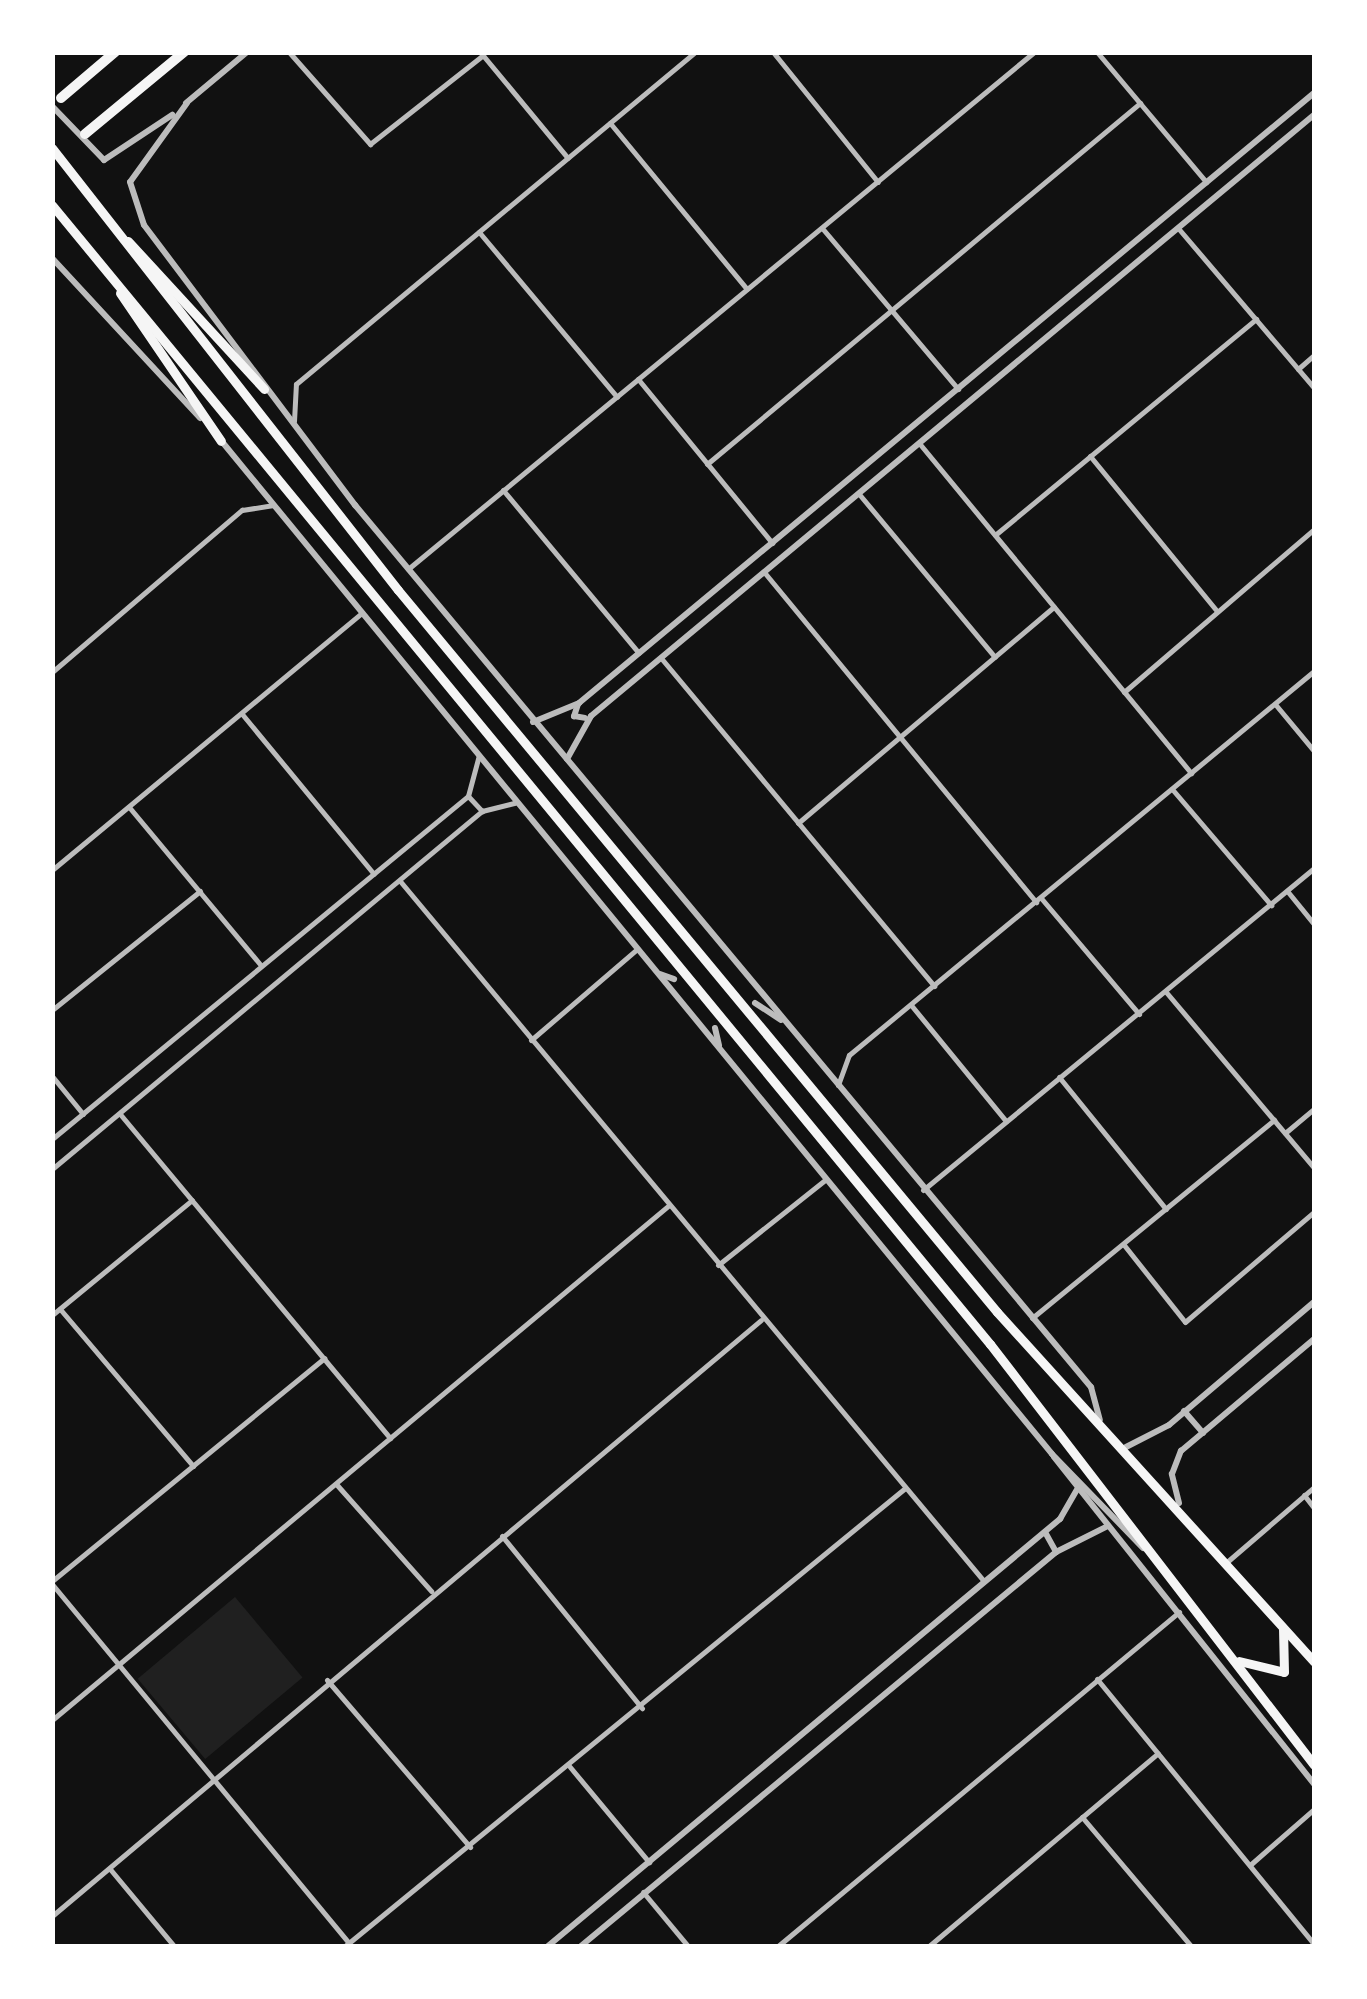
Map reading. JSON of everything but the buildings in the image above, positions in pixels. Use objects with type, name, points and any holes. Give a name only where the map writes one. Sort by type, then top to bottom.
[{"type":"highway","points":[[56,102],[115,52]]},
{"type":"highway","points":[[86,134],[184,52]]},
{"type":"main road","points":[[52,148],[127,240],[226,377],[997,1312],[1179,1503],[1314,1662]]},
{"type":"main road","points":[[52,205],[990,1344],[1164,1564],[1314,1765]]},
{"type":"main road","points":[[127,240],[152,256],[264,389]]},
{"type":"main road","points":[[96,257],[221,440]]},
{"type":"main road","points":[[1236,1660],[1280,1675],[1289,1662],[1283,1627]]},
{"type":"street","points":[[56,102],[89,152],[124,155],[247,52]]},
{"type":"street","points":[[288,52],[370,144],[482,54],[568,158]]},
{"type":"street","points":[[297,430],[296,384],[694,52]]},
{"type":"street","points":[[772,52],[878,182]]},
{"type":"street","points":[[408,569],[1034,52]]},
{"type":"street","points":[[1097,52],[1206,182]]},
{"type":"street","points":[[533,722],[579,703],[1314,93]]},
{"type":"street","points":[[187,103],[136,166],[134,207],[264,389],[408,569],[708,926],[922,1190],[1091,1387],[1100,1420]]},
{"type":"street","points":[[707,464],[1140,103]]},
{"type":"street","points":[[568,758],[591,716],[1314,114]]},
{"type":"street","points":[[610,124],[747,289]]},
{"type":"street","points":[[822,228],[958,388]]},
{"type":"street","points":[[1178,228],[1314,388]]},
{"type":"street","points":[[479,232],[617,396]]},
{"type":"street","points":[[52,258],[221,440],[515,804],[1052,1454],[1106,1527],[1180,1612],[1314,1784]]},
{"type":"street","points":[[1108,264],[1120,276]]},
{"type":"street","points":[[995,535],[1256,319]]},
{"type":"street","points":[[1298,369],[1314,356]]},
{"type":"street","points":[[638,379],[772,543]]},
{"type":"street","points":[[919,443],[1191,773]]},
{"type":"street","points":[[1090,456],[1217,611]]},
{"type":"street","points":[[503,490],[638,653]]},
{"type":"street","points":[[858,494],[995,657]]},
{"type":"street","points":[[52,672],[242,510],[274,506]]},
{"type":"street","points":[[1124,692],[1314,529]]},
{"type":"street","points":[[764,572],[900,737],[1139,1014]]},
{"type":"street","points":[[798,823],[1054,607]]},
{"type":"street","points":[[52,870],[363,612]]},
{"type":"street","points":[[661,658],[934,986]]},
{"type":"street","points":[[838,1086],[840,1065],[874,1034],[1314,671]]},
{"type":"street","points":[[579,703],[575,719],[591,716]]},
{"type":"street","points":[[1275,704],[1313,747]]},
{"type":"street","points":[[241,714],[374,874]]},
{"type":"street","points":[[52,1139],[468,796],[479,756]]},
{"type":"street","points":[[1172,789],[1271,905]]},
{"type":"street","points":[[468,796],[482,811]]},
{"type":"street","points":[[52,1169],[482,811],[515,804]]},
{"type":"street","points":[[129,807],[260,964]]},
{"type":"street","points":[[922,1190],[1314,868]]},
{"type":"street","points":[[400,880],[761,1320],[983,1580]]},
{"type":"street","points":[[52,1010],[200,891]]},
{"type":"street","points":[[1287,891],[1314,924]]},
{"type":"street","points":[[708,926],[711,944]]},
{"type":"street","points":[[531,1040],[636,950]]},
{"type":"street","points":[[647,964],[674,979]]},
{"type":"street","points":[[1166,992],[1314,1168]]},
{"type":"street","points":[[755,1003],[789,1027]]},
{"type":"street","points":[[911,1005],[1006,1121]]},
{"type":"street","points":[[716,1028],[722,1054]]},
{"type":"street","points":[[52,1076],[83,1114]]},
{"type":"street","points":[[1059,1078],[1166,1210]]},
{"type":"street","points":[[1285,1134],[1314,1109]]},
{"type":"street","points":[[120,1114],[390,1438]]},
{"type":"street","points":[[1032,1318],[1274,1120]]},
{"type":"street","points":[[718,1265],[825,1180]]},
{"type":"street","points":[[52,1315],[192,1200]]},
{"type":"street","points":[[52,1720],[668,1206]]},
{"type":"street","points":[[1124,1245],[1184,1322],[1314,1212]]},
{"type":"street","points":[[1126,1446],[1184,1411],[1314,1302]]},
{"type":"street","points":[[60,1309],[192,1466]]},
{"type":"street","points":[[52,1916],[431,1591],[761,1320]]},
{"type":"street","points":[[1179,1503],[1174,1466],[1203,1432],[1314,1338]]},
{"type":"street","points":[[324,1358],[52,1583],[347,1945],[642,1708],[904,1488]]},
{"type":"street","points":[[1184,1411],[1203,1432]]},
{"type":"street","points":[[1052,1454],[1068,1460],[1122,1533],[1164,1564]]},
{"type":"street","points":[[337,1485],[431,1591]]},
{"type":"street","points":[[1228,1561],[1314,1487]]},
{"type":"street","points":[[548,1946],[1044,1532],[1077,1490]]},
{"type":"street","points":[[1304,1495],[1314,1508]]},
{"type":"street","points":[[580,1946],[1056,1552],[1106,1527]]},
{"type":"street","points":[[1044,1532],[1056,1552]]},
{"type":"street","points":[[501,1535],[642,1708]]},
{"type":"street","points":[[778,1946],[1180,1612]]},
{"type":"street","points":[[1097,1679],[1312,1944]]},
{"type":"street","points":[[328,1680],[470,1847]]},
{"type":"street","points":[[929,1946],[1158,1753]]},
{"type":"street","points":[[570,1766],[649,1862]]},
{"type":"street","points":[[1250,1865],[1314,1809]]},
{"type":"street","points":[[1082,1817],[1190,1946]]},
{"type":"street","points":[[110,1870],[174,1946]]},
{"type":"street","points":[[643,1892],[688,1946]]},
{"type":"street","points":[[611,1895],[623,1910]]},
{"type":"street","points":[[938,1938],[945,1946]]},
{"type":"shaded area","points":[[235,1597],[302,1677],[205,1759],[138,1679]]}]
